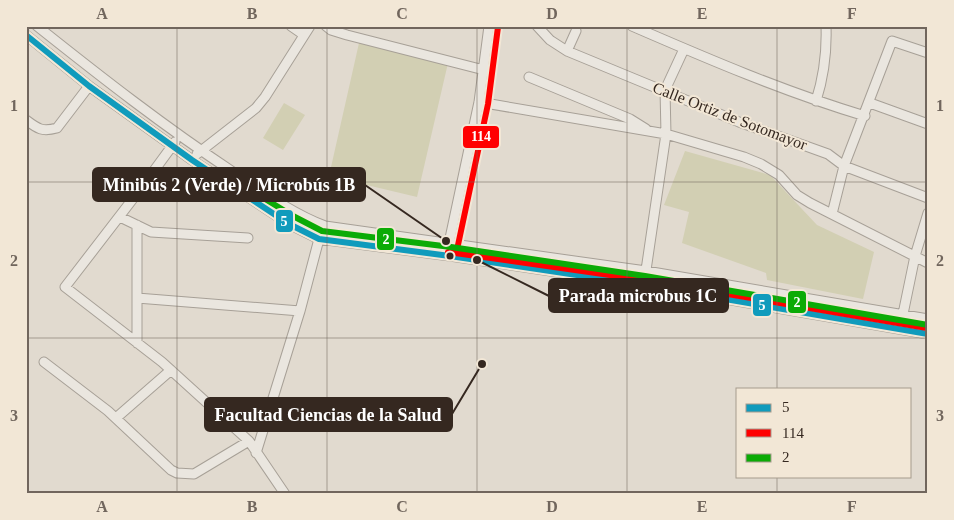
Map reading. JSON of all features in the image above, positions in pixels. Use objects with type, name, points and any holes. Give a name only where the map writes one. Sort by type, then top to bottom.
[{"type":"street","points":[[37,26],[199,150],[291,211],[325,226],[646,271],[928,319]]},
{"type":"street","points":[[291,26],[304,35]]},
{"type":"street","points":[[192,160],[199,150],[256,108],[310,26]]},
{"type":"street","points":[[326,26],[331,30],[347,35],[484,70]]},
{"type":"street","name":"Calle Ortiz de Sotomayor","points":[[537,26],[550,40],[567,51],[739,122],[828,154],[844,166],[928,198]]},
{"type":"street","points":[[632,26],[684,49],[816,101],[865,116]]},
{"type":"street","points":[[816,101],[822,82],[827,51],[826,26]]},
{"type":"street","points":[[449,243],[479,102],[491,28]]},
{"type":"street","points":[[567,51],[576,31]]},
{"type":"street","points":[[26,36],[89,86],[192,160],[281,219],[319,239],[644,285],[928,334]]},
{"type":"street","points":[[832,214],[844,166],[870,103],[892,41],[928,53]]},
{"type":"street","points":[[644,285],[666,134],[665,90],[684,49]]},
{"type":"street","points":[[529,77],[630,119],[650,131]]},
{"type":"street","points":[[103,96],[113,85]]},
{"type":"street","points":[[26,120],[39,130],[57,128],[89,86]]},
{"type":"street","points":[[479,102],[666,134],[761,164],[779,174],[798,194],[832,214],[928,263]]},
{"type":"street","points":[[870,103],[928,124]]},
{"type":"street","points":[[180,136],[65,288],[171,370],[250,442],[285,494]]},
{"type":"street","points":[[903,314],[928,213]]},
{"type":"street","points":[[120,217],[151,232],[248,238]]},
{"type":"street","points":[[137,226],[137,343]]},
{"type":"street","points":[[256,453],[300,311],[319,239],[325,226]]},
{"type":"street","points":[[477,260],[479,248]]},
{"type":"street","points":[[137,298],[300,311]]},
{"type":"street","points":[[44,362],[116,418],[171,470],[177,473],[194,474],[250,442]]},
{"type":"street","points":[[116,418],[171,370]]},
{"type":"shaded area","points":[[359,43],[448,63],[417,197],[329,176]]},
{"type":"shaded area","points":[[284,103],[305,115],[283,150],[263,138]]},
{"type":"shaded area","points":[[685,151],[770,175],[817,225],[874,252],[863,299],[767,280],[766,273],[682,243],[689,212],[664,205]]},
{"type":"transit line","name":"114","points":[[458,245],[488,104],[498,27]]},
{"type":"transit line","name":"5","points":[[26,35],[89,86],[192,160],[289,224],[319,239],[450,256],[644,285],[928,334]]},
{"type":"transit line","name":"2","points":[[262,197],[322,231],[451,247],[645,276],[928,325]]},
{"type":"transit line","name":"114","points":[[448,252],[645,280],[927,328]]},
{"type":"place","name":"Minibús 2 (Verde) / Microbús 1B","points":[[446,241]]},
{"type":"place","name":"Parada microbus 1C","points":[[477,260]]},
{"type":"place","name":"Facultad Ciencias de la Salud","points":[[482,364]]}]
